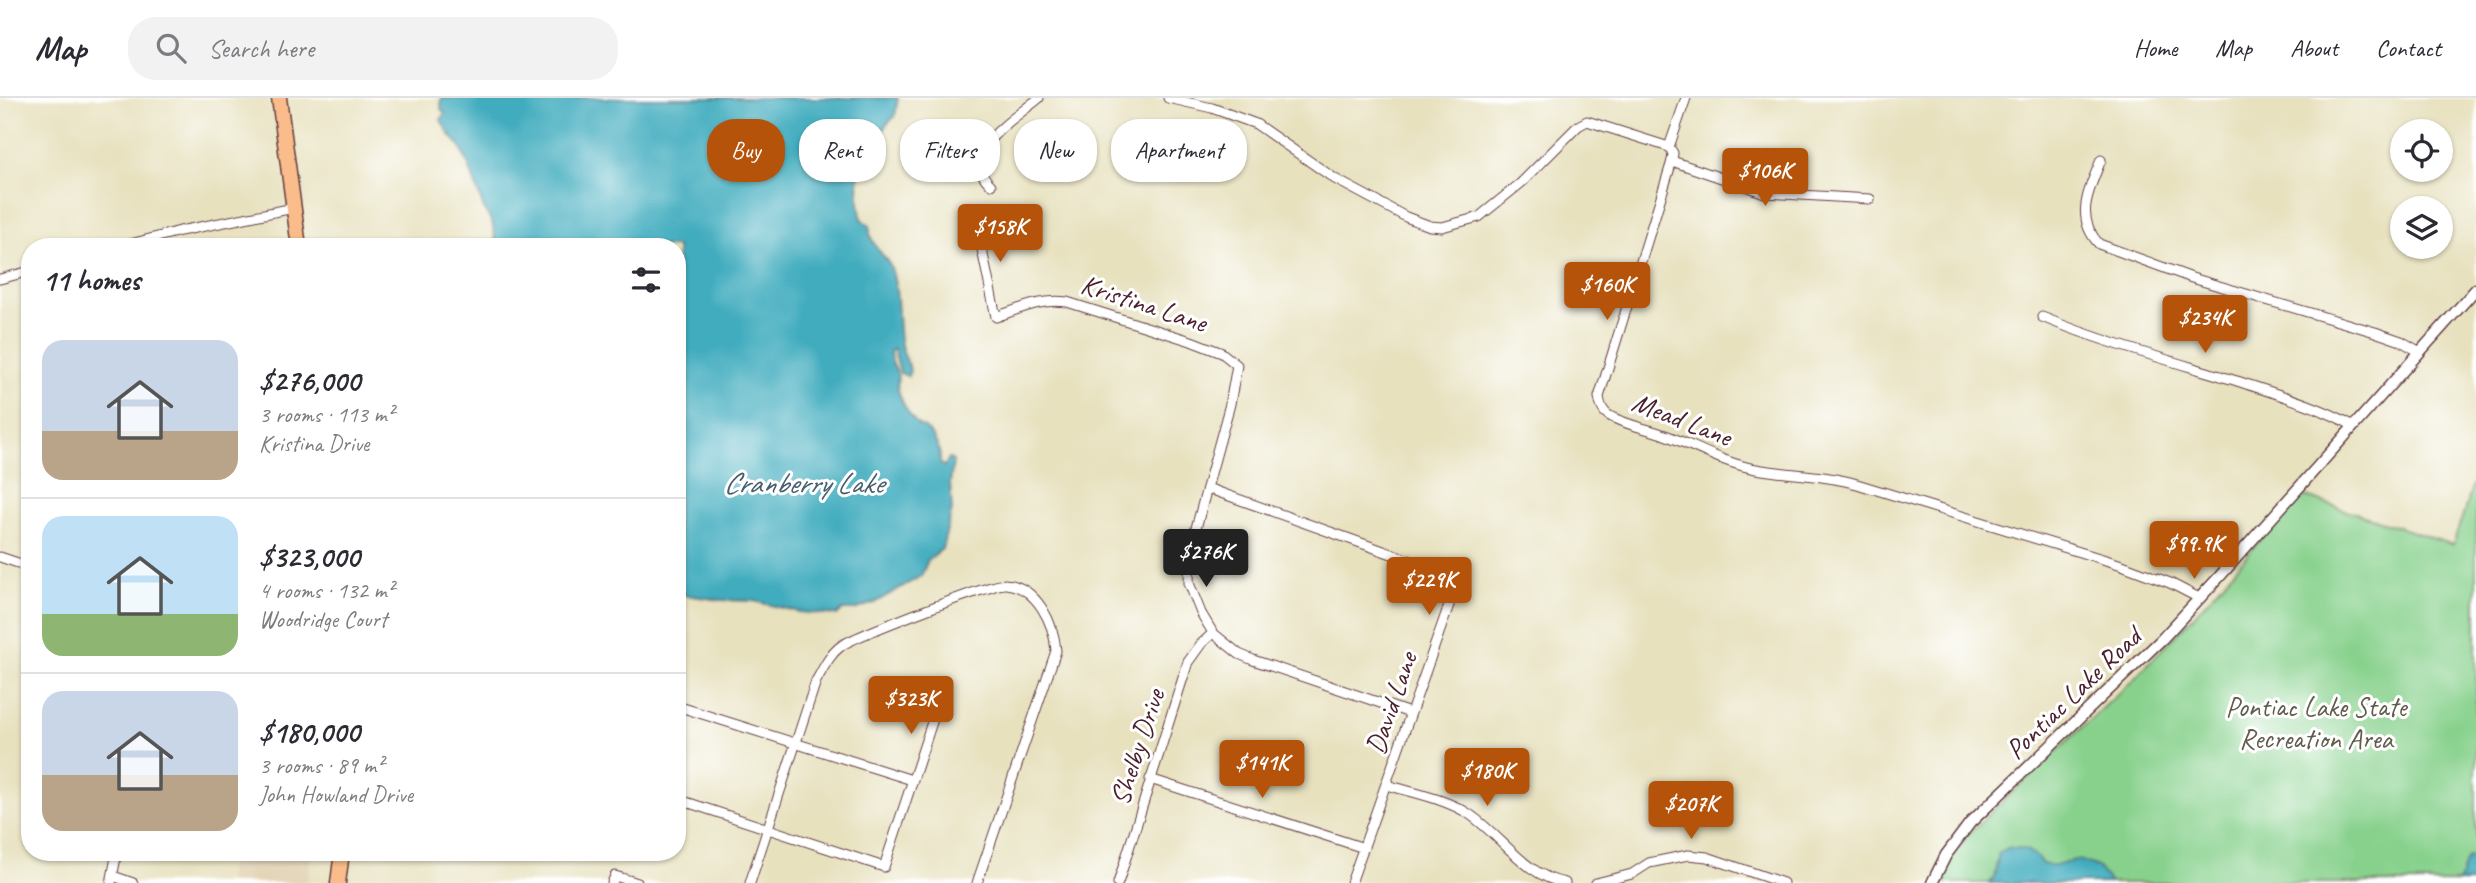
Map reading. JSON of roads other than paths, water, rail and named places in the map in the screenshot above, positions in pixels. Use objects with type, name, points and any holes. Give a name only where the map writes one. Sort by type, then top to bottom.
[{"type":"highway","points":[[279,98],[298,238]]},
{"type":"highway","points":[[338,883],[341,861]]},
{"type":"street","points":[[991,185],[979,170],[981,153],[995,134],[1039,98]]},
{"type":"street","points":[[1168,98],[1212,108],[1256,124],[1335,179],[1405,217],[1430,226],[1442,227],[1479,217],[1521,183],[1578,126],[1587,121],[1669,147],[1686,98]]},
{"type":"street","name":"Mead Lane","points":[[1669,147],[1672,161],[1599,397],[1600,405],[1608,415],[1667,435],[1704,453],[1737,464],[1845,480],[2122,565],[2170,583],[2199,598]]},
{"type":"street","points":[[2101,160],[2091,184],[2085,212],[2090,234],[2099,244],[2192,278],[2375,332],[2401,341],[2420,352]]},
{"type":"street","points":[[1672,161],[1765,193],[1870,199]]},
{"type":"street","points":[[153,238],[294,208]]},
{"type":"street","name":"Kristina Lane","points":[[975,216],[996,317],[1035,303],[1055,300],[1067,302],[1191,341],[1222,353],[1235,362],[1237,372],[1208,488]]},
{"type":"street","points":[[0,279],[21,273]]},
{"type":"street","name":"Pontiac Lake Road","points":[[1932,883],[1946,855],[1979,813],[2122,677],[2199,598],[2476,289]]},
{"type":"street","points":[[2042,317],[2091,336],[2282,395],[2329,412],[2353,425]]},
{"type":"street","points":[[1208,488],[1190,550],[1189,583],[1201,614],[1213,633],[1239,654],[1253,660],[1410,713]]},
{"type":"street","name":"David Lane","points":[[1208,488],[1432,569],[1447,582],[1451,597],[1449,605],[1351,883]]},
{"type":"street","points":[[0,557],[21,564]]},
{"type":"street","points":[[750,883],[816,681],[825,664],[843,645],[874,630],[1004,583],[1027,591],[1048,619],[1055,636],[1056,651],[977,883]]},
{"type":"street","name":"Shelby Drive","points":[[1118,883],[1188,662],[1200,644],[1213,633]]},
{"type":"street","points":[[686,802],[884,867],[939,701]]},
{"type":"street","points":[[686,709],[912,780]]},
{"type":"street","points":[[1150,779],[1364,848]]},
{"type":"street","points":[[1387,785],[1466,812],[1539,874],[1565,883]]},
{"type":"street","points":[[1596,883],[1632,874],[1648,863],[1688,855],[1707,857],[1783,883]]},
{"type":"street","points":[[115,861],[112,880],[132,883]]},
{"type":"street","points":[[612,883],[615,876],[638,883]]},
{"type":"water","name":"Cranberry Lake","points":[[441,98],[898,98],[895,116],[886,125],[886,119],[799,119],[799,182],[858,182],[862,220],[870,226],[871,238],[891,268],[895,286],[901,343],[910,370],[908,376],[900,373],[894,349],[890,352],[898,375],[899,394],[917,424],[925,428],[935,441],[939,449],[940,464],[945,466],[949,458],[953,461],[950,484],[952,510],[942,549],[928,560],[921,576],[874,603],[854,610],[843,610],[837,615],[799,612],[754,601],[686,595],[686,238],[495,238],[492,222],[484,209],[460,146],[441,120],[445,113],[441,109]]},
{"type":"water","points":[[2008,848],[2028,851],[2042,864],[2055,866],[2075,860],[2082,861],[2098,867],[2110,883],[1990,883],[1994,877],[1999,853]]},
{"type":"water","points":[[2469,857],[2476,858],[2476,883],[2458,883],[2465,862]]},
{"type":"park label","name":"Pontiac Lake State Recreation Area","points":[[2316,722]]}]
